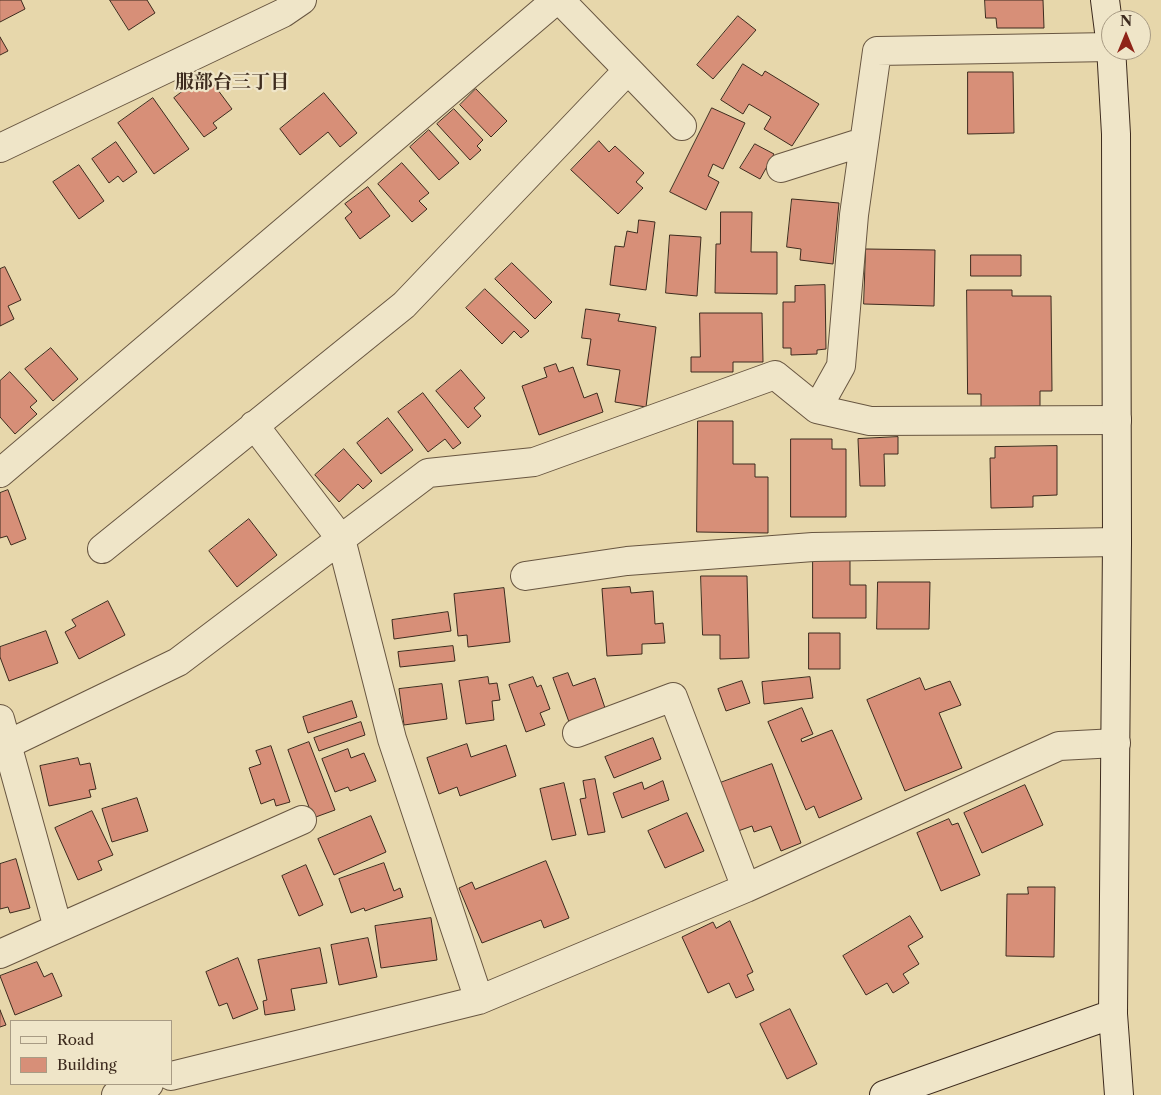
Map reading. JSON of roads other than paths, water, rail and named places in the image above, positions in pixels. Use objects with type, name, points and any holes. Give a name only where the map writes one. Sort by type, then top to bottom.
[{"type":"street","points":[[0,148],[283,13],[302,0]]},
{"type":"street","points":[[0,472],[556,0]]},
{"type":"street","points":[[560,0],[682,126]]},
{"type":"street","points":[[818,409],[841,366],[854,215],[877,50],[1101,47]]},
{"type":"street","points":[[1112,60],[1116,134],[1117,420],[1113,1014],[1119,1095]]},
{"type":"street","points":[[102,549],[404,305],[628,70]]},
{"type":"street","points":[[781,168],[863,142]]},
{"type":"street","points":[[58,928],[3,737],[178,662],[428,473],[534,462],[775,375],[818,409],[870,421],[1117,420]]},
{"type":"street","points":[[254,425],[341,539],[392,740],[479,1000]]},
{"type":"street","points":[[525,576],[627,561],[812,547],[1117,542]]},
{"type":"street","points":[[577,733],[673,697],[746,888]]},
{"type":"street","points":[[172,1076],[479,1000],[746,888],[1059,746],[1116,743]]},
{"type":"street","points":[[0,954],[302,820]]},
{"type":"street","points":[[884,1095],[1113,1014]]},
{"type":"street","points":[[116,1095],[146,1085]]},
{"type":"district","name":"服部台三丁目","points":[[232,83]]}]
